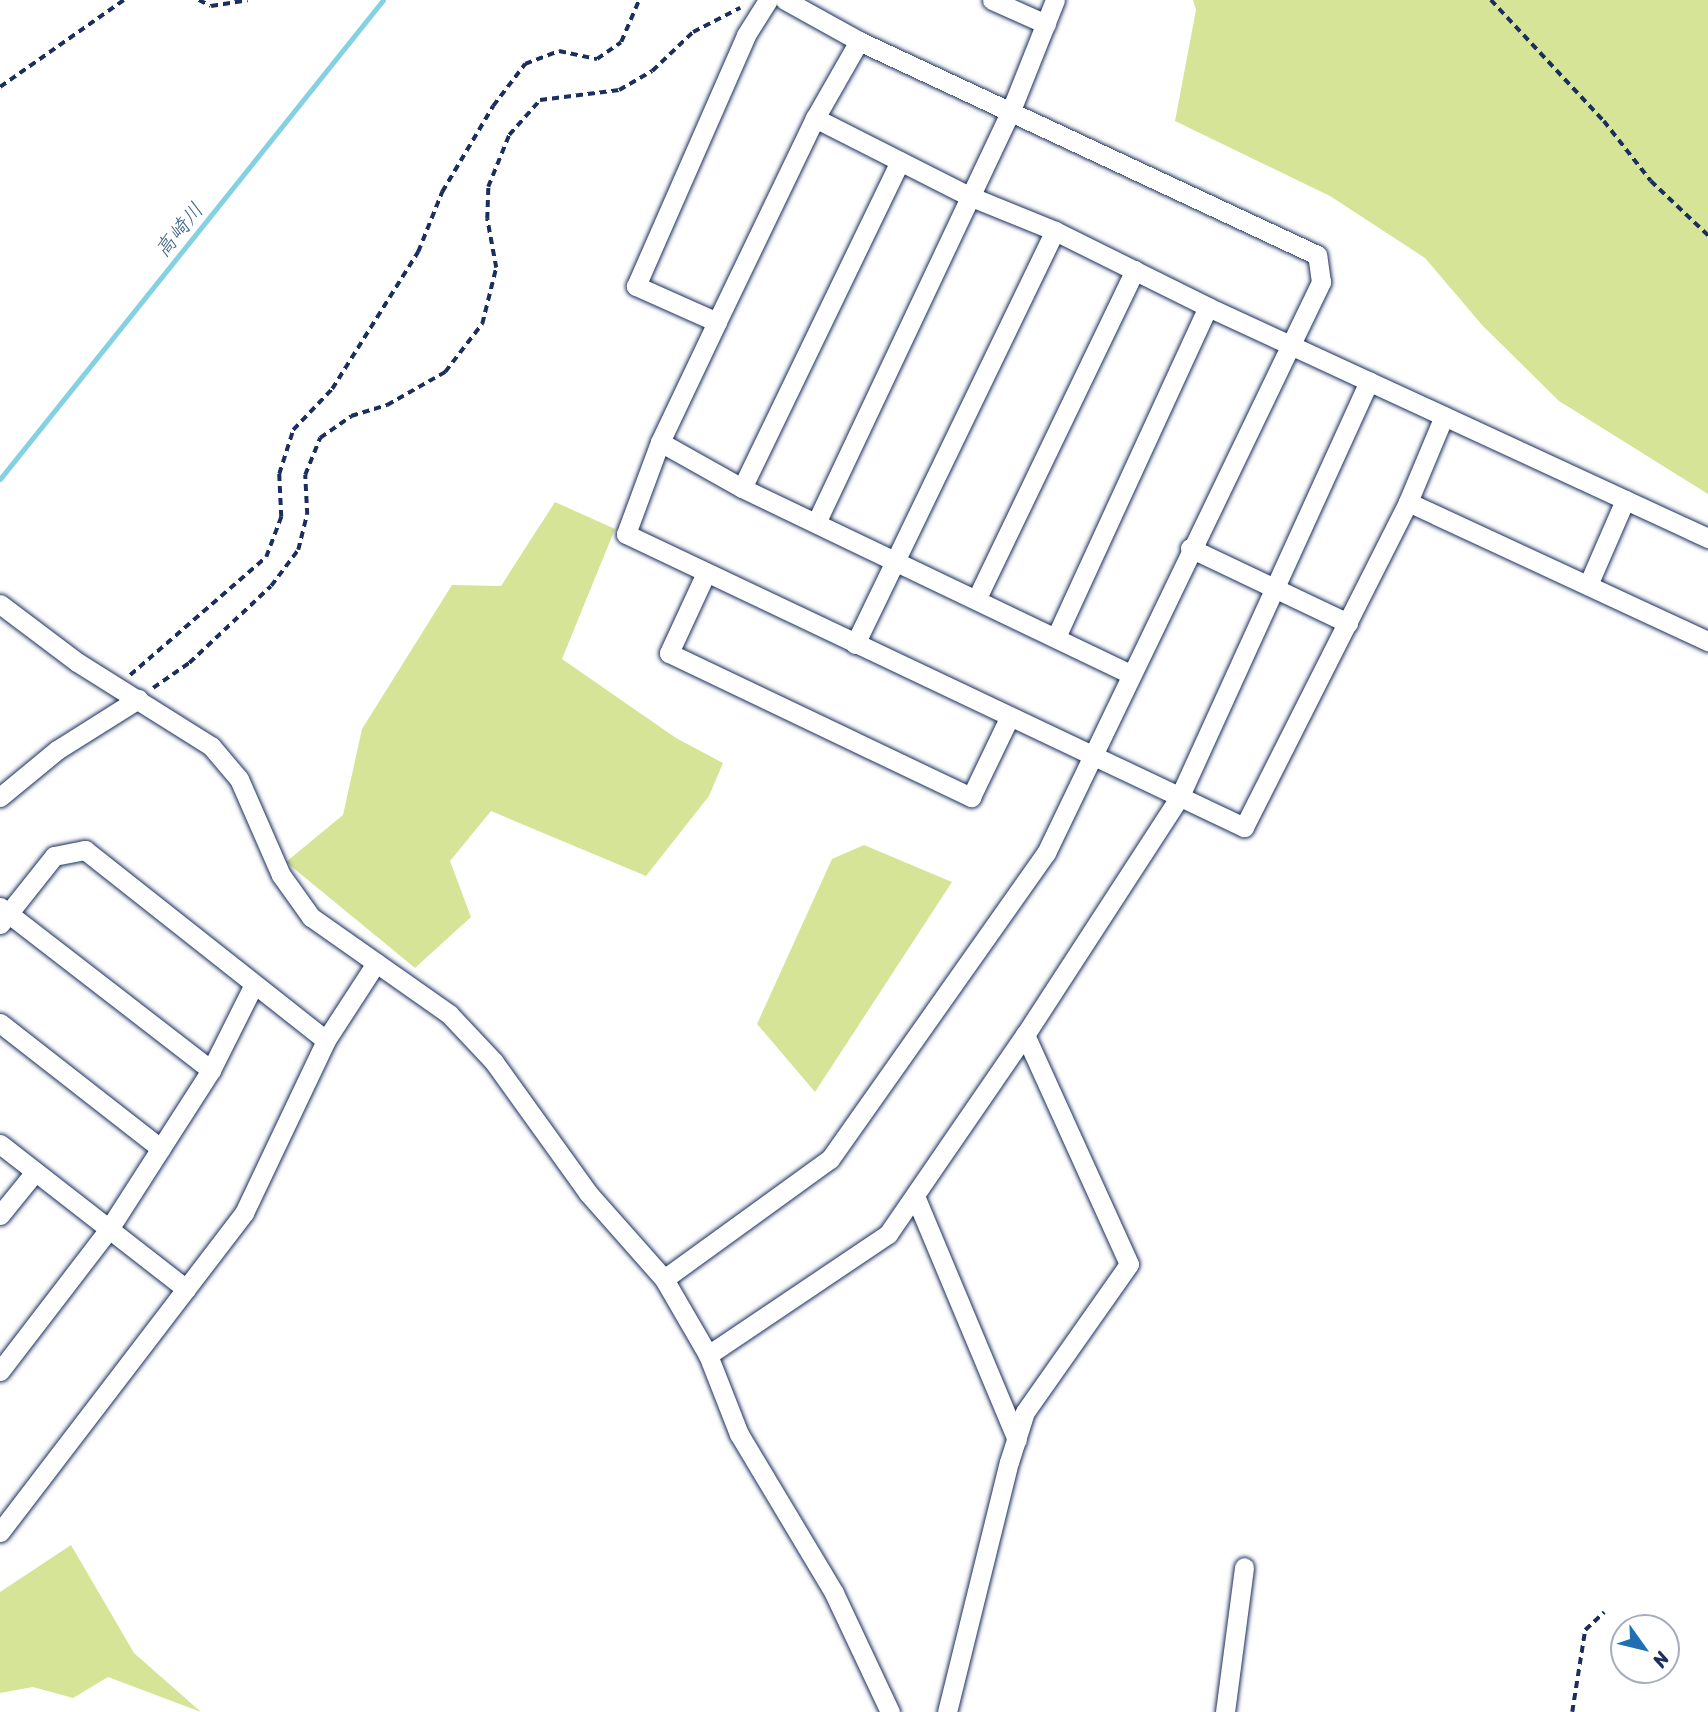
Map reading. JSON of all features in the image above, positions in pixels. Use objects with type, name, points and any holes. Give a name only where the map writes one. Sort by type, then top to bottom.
[{"type":"street","points":[[717,322],[636,285],[746,35],[768,0]]},
{"type":"street","points":[[664,1279],[830,1159],[1046,853],[1289,342],[1321,282],[1317,255],[859,41],[785,0]]},
{"type":"street","points":[[992,0],[1046,24]]},
{"type":"street","points":[[816,523],[1010,113],[1055,0]]},
{"type":"street","points":[[859,41],[815,118],[660,442],[626,534],[705,575],[1244,827],[1408,502],[1444,415]]},
{"type":"street","points":[[815,118],[969,196],[1055,231],[1208,307],[1289,342],[1708,538]]},
{"type":"street","points":[[743,488],[900,161]]},
{"type":"street","points":[[855,644],[1055,231]]},
{"type":"street","points":[[977,598],[1135,270]]},
{"type":"street","points":[[1056,637],[1208,307]]},
{"type":"street","points":[[708,1355],[888,1234],[1026,1035],[1179,798],[1370,381]]},
{"type":"street","points":[[660,442],[743,488],[977,598],[1130,674]]},
{"type":"street","points":[[1588,585],[1625,500]]},
{"type":"street","points":[[1408,502],[1708,641]]},
{"type":"street","points":[[1190,548],[1348,623]]},
{"type":"street","points":[[705,575],[669,653],[971,797],[1009,718]]},
{"type":"street","points":[[0,604],[117,687],[211,746],[239,779],[281,876],[310,917],[449,1014],[494,1062],[588,1194],[664,1279],[708,1355],[739,1434],[834,1593],[890,1712]]},
{"type":"street","points":[[0,797],[57,750],[138,699]]},
{"type":"street","points":[[211,1070],[3,914],[54,856],[85,850],[326,1040]]},
{"type":"street","points":[[0,1532],[244,1213],[326,1040],[376,963]]},
{"type":"street","points":[[0,1371],[108,1228],[160,1149],[211,1070],[254,984]]},
{"type":"street","points":[[0,1023],[160,1149]]},
{"type":"street","points":[[947,1712],[1025,1412],[1129,1264],[1026,1035]]},
{"type":"street","points":[[0,1144],[186,1289]]},
{"type":"street","points":[[0,1215],[35,1172]]},
{"type":"street","points":[[915,1196],[1017,1440]]},
{"type":"street","points":[[1225,1712],[1244,1567]]},
{"type":"path","points":[[0,87],[124,0]]},
{"type":"path","points":[[199,0],[211,6],[248,0]]},
{"type":"path","points":[[117,687],[266,557],[281,517],[279,474],[293,430],[332,388],[418,252],[442,192],[493,106],[526,64],[558,51],[597,59],[621,42],[639,0]]},
{"type":"path","points":[[1491,0],[1604,121],[1651,181],[1708,235]]},
{"type":"path","points":[[138,699],[198,654],[271,586],[298,550],[307,515],[305,475],[320,438],[351,416],[387,405],[445,372],[482,324],[496,268],[487,219],[488,187],[509,135],[540,100],[619,90],[652,71],[693,32],[748,5]]},
{"type":"path","points":[[1572,1712],[1584,1630],[1604,1612]]},
{"type":"green space","points":[[1193,0],[1708,0],[1708,494],[1559,401],[1482,325],[1425,258],[1330,196],[1175,121],[1196,10]]},
{"type":"green space","points":[[555,502],[615,529],[562,659],[676,738],[723,763],[709,796],[646,876],[491,811],[450,861],[471,917],[415,968],[286,862],[343,815],[362,729],[452,585],[501,586]]},
{"type":"green space","points":[[864,845],[952,882],[815,1092],[757,1024],[832,859]]},
{"type":"green space","points":[[71,1545],[134,1653],[201,1712],[108,1677],[73,1698],[33,1687],[0,1693],[0,1592]]},
{"type":"waterway","name":"高崎川","points":[[0,479],[383,0]]}]
